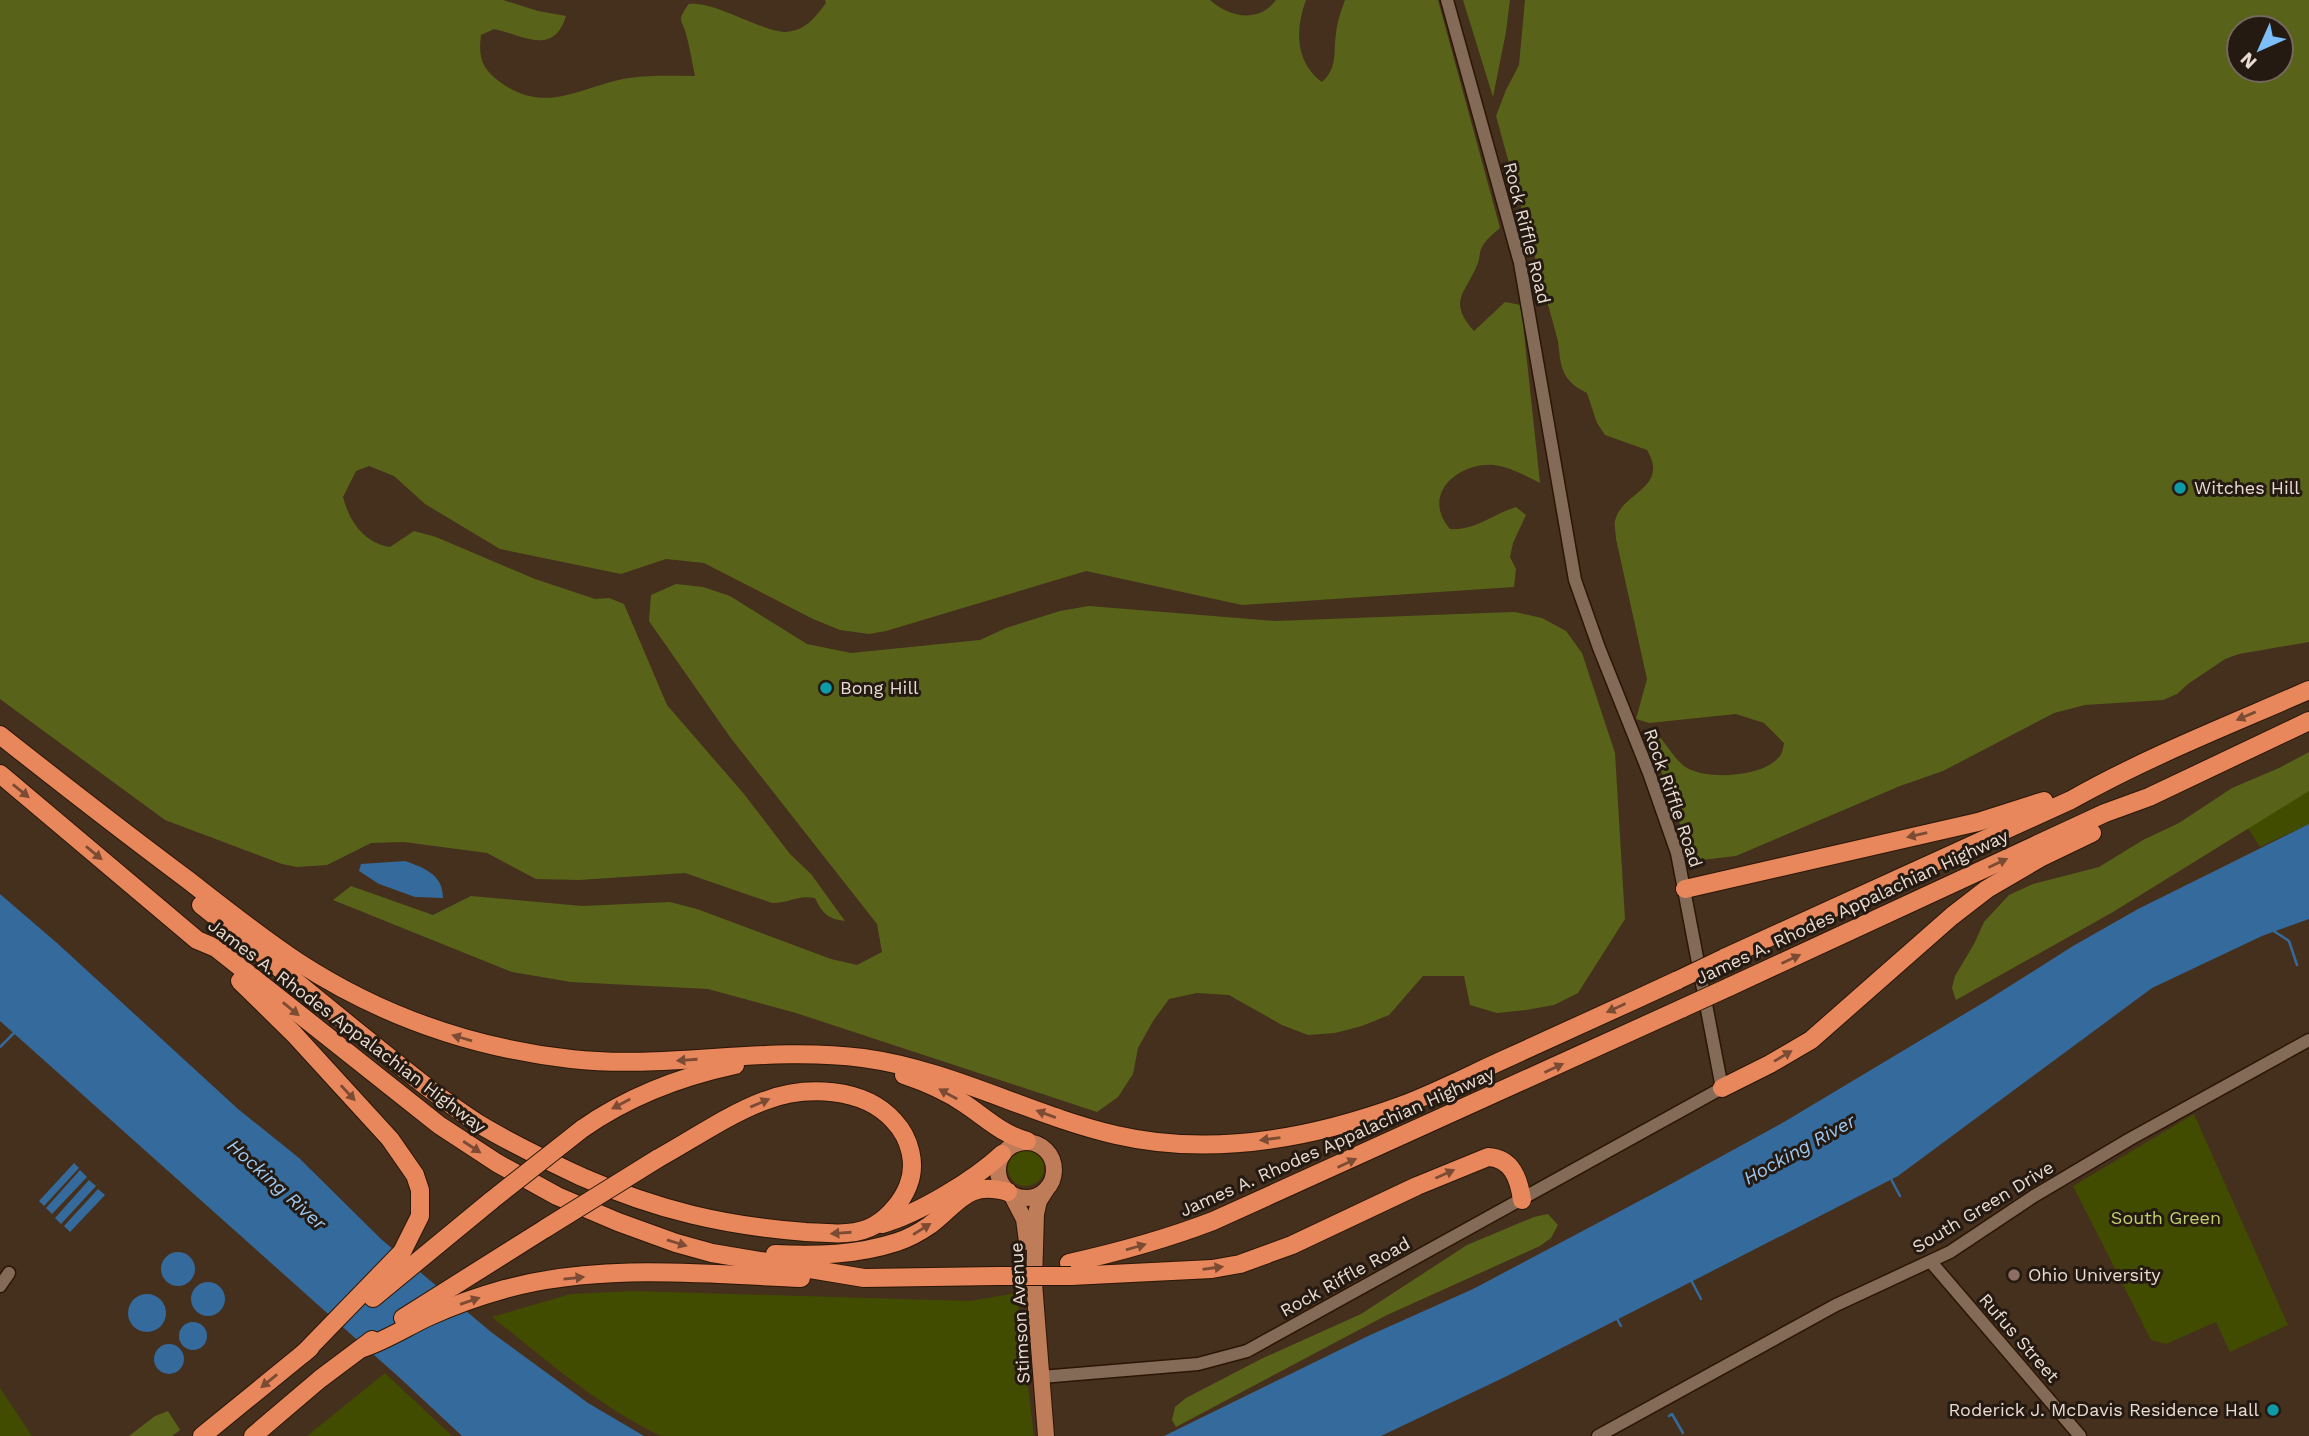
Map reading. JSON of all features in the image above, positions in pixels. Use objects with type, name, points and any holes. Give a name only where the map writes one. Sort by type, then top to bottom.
[{"type":"highway","name":"James A. Rhodes Appalachian Highway","points":[[0,735],[292,959],[344,990],[394,1014],[445,1033],[498,1048],[575,1060],[619,1062],[779,1056],[872,1059],[943,1075],[1073,1123],[1118,1136],[1155,1142],[1207,1145],[1271,1140],[1344,1125],[1406,1104],[2059,806],[2100,783],[2309,690]]},
{"type":"highway","name":"James A. Rhodes Appalachian Highway","points":[[0,774],[197,940],[216,948],[396,1093],[496,1163],[557,1196],[618,1222],[712,1253],[864,1278],[998,1276],[1070,1269],[1171,1238],[1226,1216],[2105,813],[2149,797],[2309,721]]},
{"type":"highway","points":[[0,743],[442,1098],[489,1130],[635,1199],[678,1212],[748,1227],[830,1233],[860,1230],[893,1221],[915,1211],[959,1185],[1002,1154]]},
{"type":"highway","points":[[1685,889],[1978,822],[2100,783]]},
{"type":"highway","points":[[1722,1088],[1811,1040],[1952,916],[1987,889],[2110,823],[2149,797]]},
{"type":"highway","points":[[197,940],[294,1034],[403,1155],[420,1190],[419,1216],[411,1237],[395,1262],[303,1354]]},
{"type":"highway","points":[[202,1436],[582,1129],[623,1103],[683,1077],[779,1056]]},
{"type":"highway","points":[[836,1056],[932,1086],[964,1103],[1002,1132],[1027,1141]]},
{"type":"highway","points":[[259,1431],[320,1379],[391,1326],[657,1159],[765,1100],[790,1094],[842,1093],[876,1106],[892,1118],[905,1137],[912,1160],[911,1178],[904,1194],[892,1210],[875,1225]]},
{"type":"highway","points":[[1070,1269],[1212,1269],[1240,1264],[1292,1245],[1417,1186],[1488,1157],[1500,1159],[1509,1166],[1519,1184],[1522,1200]]},
{"type":"highway","points":[[712,1253],[806,1255],[857,1252],[887,1245],[915,1234],[933,1222],[958,1198],[972,1191],[989,1188],[1010,1193]]},
{"type":"highway","points":[[363,1348],[382,1342],[432,1315],[507,1289],[577,1277],[629,1274],[845,1280],[864,1278]]},
{"type":"main road","points":[[1010,1193],[1029,1198],[1046,1190],[1054,1177],[1052,1158],[1041,1145],[1027,1141],[1013,1144],[1002,1154],[998,1173],[1000,1182],[1010,1193],[1024,1219],[1034,1283]]},
{"type":"main road","name":"Stimson Avenue","points":[[1046,1190],[1039,1201],[1036,1214],[1034,1283],[1046,1436]]},
{"type":"street","name":"Rock Riffle Road","points":[[1041,1377],[1198,1364],[1236,1354],[1522,1200],[1722,1088],[1677,853],[1576,584],[1520,263],[1447,0]]},
{"type":"street","name":"South Green Drive","points":[[1598,1436],[1836,1305],[1931,1262],[2130,1139],[2309,1040]]},
{"type":"street","name":"Rufus Street","points":[[1931,1262],[2080,1436]]},
{"type":"street","points":[[0,1286],[9,1273]]},
{"type":"green space","points":[[0,0],[503,0],[566,16],[560,29],[545,40],[494,29],[481,35],[480,50],[483,62],[494,77],[517,92],[549,98],[629,78],[695,76],[681,18],[689,4],[711,7],[784,32],[797,30],[808,23],[818,14],[826,3],[825,0],[1210,0],[1226,11],[1253,15],[1276,0],[1306,0],[1299,33],[1302,55],[1313,74],[1322,82],[1333,65],[1337,25],[1345,0],[1438,0],[1500,228],[1481,249],[1478,263],[1460,304],[1466,321],[1474,331],[1505,302],[1521,305],[1540,483],[1506,468],[1481,465],[1457,475],[1448,483],[1439,504],[1450,529],[1476,525],[1516,507],[1526,515],[1513,543],[1510,557],[1516,569],[1514,587],[1242,605],[1086,571],[869,634],[840,630],[813,619],[704,563],[666,559],[621,574],[500,549],[425,504],[394,476],[369,466],[356,471],[343,497],[359,530],[373,541],[390,547],[414,531],[436,537],[535,579],[595,599],[609,598],[624,604],[667,705],[744,794],[790,854],[811,874],[845,921],[826,914],[815,898],[772,903],[685,873],[579,880],[536,879],[487,853],[404,842],[371,843],[327,865],[297,867],[282,864],[165,820],[0,699]]},
{"type":"green space","points":[[1463,0],[1510,0],[1493,97]]},
{"type":"green space","points":[[1525,0],[2309,0],[2309,642],[2239,654],[2225,659],[2177,694],[2163,700],[2085,705],[2054,713],[1943,771],[1900,786],[1736,856],[1693,861],[1659,765],[1645,742],[1656,733],[1684,766],[1693,771],[1718,775],[1746,773],[1770,764],[1780,755],[1784,743],[1764,723],[1736,714],[1649,723],[1636,719],[1647,679],[1616,539],[1615,523],[1619,511],[1649,482],[1653,473],[1652,463],[1647,450],[1605,435],[1597,423],[1587,393],[1572,383],[1564,372],[1558,341],[1496,116],[1519,65]]},
{"type":"green space","points":[[676,584],[703,587],[730,596],[807,644],[851,653],[980,640],[1006,628],[1060,611],[1089,606],[1275,621],[1515,612],[1542,618],[1566,631],[1582,653],[1615,753],[1625,919],[1578,993],[1554,1005],[1526,1010],[1497,1013],[1470,1005],[1464,976],[1423,976],[1389,1015],[1335,1033],[1308,1035],[1282,1025],[1229,995],[1197,993],[1169,999],[1138,1048],[1133,1074],[1118,1097],[1097,1112],[796,1013],[708,989],[571,982],[512,972],[333,900],[351,886],[433,915],[471,896],[582,906],[670,902],[697,909],[831,959],[857,965],[882,952],[877,924],[730,737],[649,621],[651,595]]},
{"type":"green space","points":[[2309,752],[2309,791],[2113,912],[1956,1000],[1952,988],[1955,976],[1984,922],[2009,895],[2033,884],[2099,867],[2143,840],[2179,823],[2232,788]]},
{"type":"green space","points":[[2309,783],[2309,824],[2260,847],[2247,827]]},
{"type":"green space","name":"South Green","points":[[2194,1114],[2288,1325],[2230,1352],[2216,1322],[2166,1344],[2151,1340],[2073,1186]]},
{"type":"green space","points":[[1026,1150],[1039,1155],[1044,1168],[1039,1181],[1026,1186],[1013,1181],[1008,1168],[1013,1155]]},
{"type":"green space","points":[[1548,1214],[1558,1225],[1551,1238],[1540,1246],[1387,1315],[1176,1427],[1172,1420],[1175,1407],[1186,1398],[1261,1359],[1361,1314],[1467,1245],[1534,1217]]},
{"type":"green space","points":[[633,1291],[970,1301],[1017,1293],[1034,1436],[661,1436],[594,1397],[492,1317],[571,1294]]},
{"type":"green space","points":[[385,1373],[452,1436],[307,1436]]},
{"type":"green space","points":[[0,1388],[32,1436],[0,1436]]},
{"type":"green space","points":[[168,1411],[180,1430],[172,1436],[129,1436],[155,1416]]},
{"type":"water","name":"Hocking River","points":[[2309,824],[2309,919],[2262,936],[2152,988],[1898,1176],[1507,1376],[1381,1436],[1164,1436],[1368,1336],[1473,1289],[1660,1190],[1784,1122],[2138,909]]},
{"type":"water","points":[[405,861],[431,873],[440,883],[443,898],[415,897],[379,884],[359,871],[361,864]]},
{"type":"water","name":"Hocking River","points":[[0,894],[238,1109],[299,1158],[381,1239],[491,1332],[588,1403],[644,1436],[462,1436],[0,1021]]},
{"type":"water","points":[[74,1163],[79,1168],[44,1206],[39,1201]]},
{"type":"water","points":[[80,1170],[87,1177],[52,1214],[46,1208]]},
{"type":"water","points":[[89,1180],[96,1186],[61,1224],[55,1218]]},
{"type":"water","points":[[98,1189],[105,1195],[70,1232],[64,1226]]},
{"type":"water","points":[[178,1252],[190,1257],[195,1269],[190,1281],[178,1286],[166,1281],[161,1269],[166,1257]]},
{"type":"water","points":[[208,1282],[220,1287],[225,1299],[220,1311],[208,1316],[196,1311],[191,1299],[196,1287]]},
{"type":"water","points":[[147,1294],[160,1300],[166,1313],[160,1326],[147,1332],[134,1326],[128,1313],[134,1300]]},
{"type":"water","points":[[193,1322],[203,1326],[207,1336],[203,1346],[193,1350],[183,1346],[179,1336],[183,1326]]},
{"type":"water","points":[[169,1344],[180,1348],[184,1359],[180,1370],[169,1374],[158,1370],[154,1359],[158,1348]]},
{"type":"waterway","points":[[2272,930],[2289,941],[2297,965]]},
{"type":"waterway","points":[[0,1047],[14,1033]]},
{"type":"waterway","points":[[1891,1179],[1900,1196]]},
{"type":"waterway","points":[[1691,1280],[1701,1299]]},
{"type":"waterway","points":[[1616,1317],[1621,1326]]},
{"type":"waterway","points":[[1669,1416],[1672,1414],[1683,1433]]},
{"type":"place","name":"Witches Hill","points":[[2180,488]]},
{"type":"place","name":"Bong Hill","points":[[826,688]]},
{"type":"place","name":"Ohio University","points":[[2014,1275]]},
{"type":"place","name":"Roderick J. McDavis Residence Hall","points":[[2273,1410]]}]
